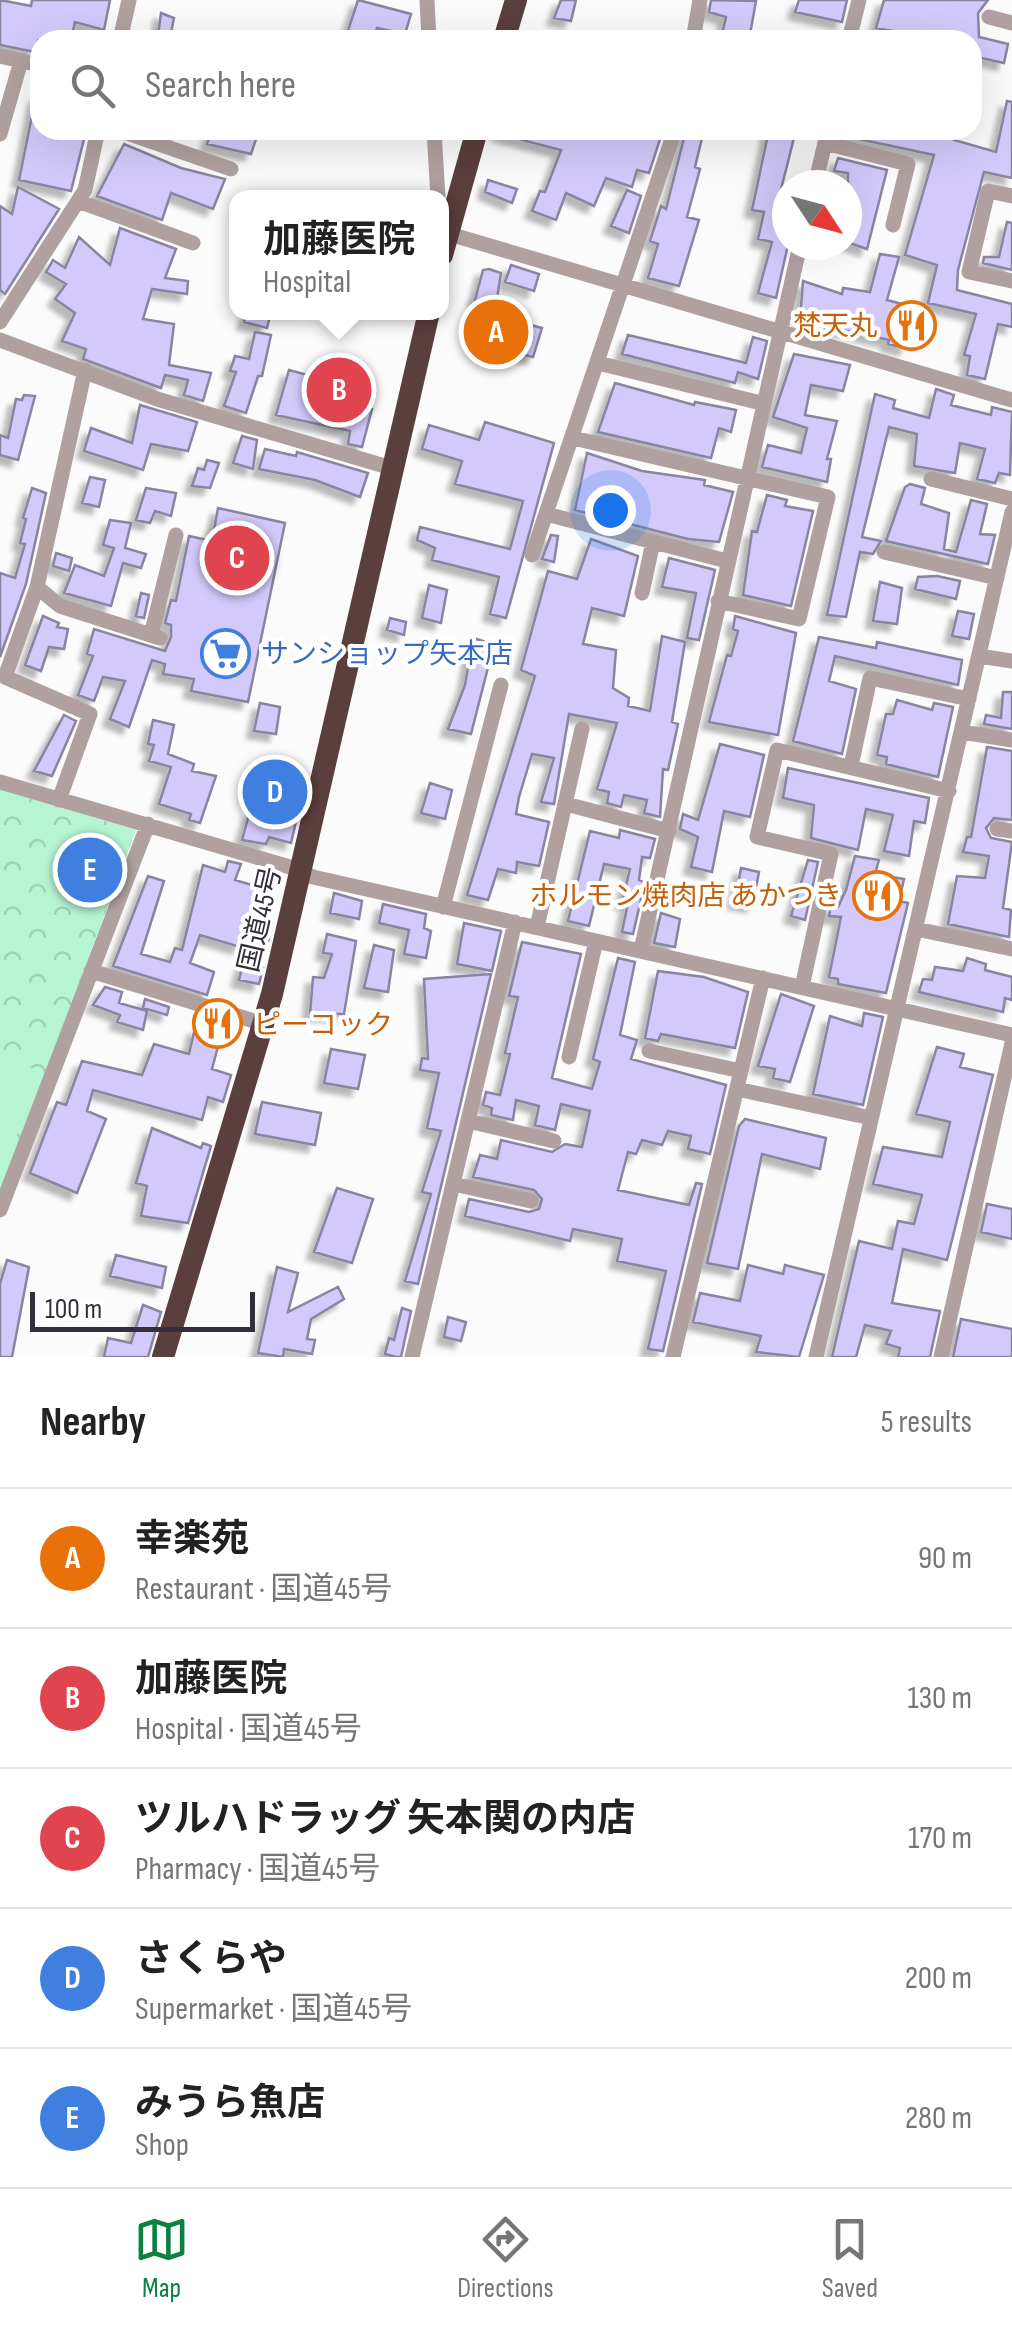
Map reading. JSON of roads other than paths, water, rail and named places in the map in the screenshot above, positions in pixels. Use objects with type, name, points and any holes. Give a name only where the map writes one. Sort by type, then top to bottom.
[{"type":"highway","points":[[507,30],[516,0]]},
{"type":"highway","points":[[449,218],[474,140]]},
{"type":"highway","name":"国道45号","points":[[163,1357],[264,1024],[427,320]]},
{"type":"street","points":[[127,30],[129,0]]},
{"type":"street","points":[[426,0],[428,30]]},
{"type":"street","points":[[695,30],[700,0]]},
{"type":"street","points":[[852,30],[859,0]]},
{"type":"street","points":[[988,17],[1012,22]]},
{"type":"street","points":[[0,56],[30,63]]},
{"type":"street","points":[[0,134],[21,61]]},
{"type":"street","points":[[0,322],[85,190],[96,140]]},
{"type":"street","points":[[146,140],[231,170]]},
{"type":"street","points":[[435,140],[438,190]]},
{"type":"street","points":[[532,555],[626,286],[672,140]]},
{"type":"street","points":[[818,170],[825,140]]},
{"type":"street","points":[[835,140],[908,164],[893,225]]},
{"type":"street","points":[[1012,196],[988,191],[969,272],[1012,281]]},
{"type":"street","points":[[78,201],[193,244]]},
{"type":"street","points":[[449,239],[780,330],[1012,400]]},
{"type":"street","points":[[641,950],[761,403],[796,260]]},
{"type":"street","points":[[0,340],[156,400],[394,469]]},
{"type":"street","points":[[598,364],[761,403]]},
{"type":"street","points":[[60,800],[90,714],[5,678],[37,587],[86,370]]},
{"type":"street","points":[[573,438],[828,497],[799,619],[718,601]]},
{"type":"street","points":[[931,479],[1012,499]]},
{"type":"street","points":[[816,1357],[1012,512]]},
{"type":"street","points":[[546,514],[726,561]]},
{"type":"street","points":[[37,587],[60,606],[156,637],[176,535]]},
{"type":"street","points":[[642,593],[653,542]]},
{"type":"street","points":[[884,552],[997,578]]},
{"type":"street","points":[[979,656],[1012,661]]},
{"type":"street","points":[[851,766],[870,678],[969,698]]},
{"type":"street","points":[[443,907],[501,685]]},
{"type":"street","points":[[536,926],[582,729]]},
{"type":"street","points":[[962,732],[1012,740]]},
{"type":"street","points":[[802,987],[832,854],[757,837],[777,750],[948,791]]},
{"type":"street","points":[[0,782],[301,872],[1012,1039],[940,1357]]},
{"type":"street","points":[[566,804],[669,830]]},
{"type":"street","points":[[0,1210],[148,824]]},
{"type":"street","points":[[412,1357],[515,922]]},
{"type":"street","points":[[916,929],[1012,949]]},
{"type":"street","points":[[569,1057],[596,941]]},
{"type":"street","points":[[91,972],[264,1024]]},
{"type":"street","points":[[673,1357],[763,978]]},
{"type":"street","points":[[649,1051],[741,1071]]},
{"type":"street","points":[[737,1089],[871,1118]]},
{"type":"street","points":[[468,1121],[554,1142]]},
{"type":"street","points":[[453,1184],[531,1201]]},
{"type":"place","name":"梵天丸","points":[[912,325]]},
{"type":"place","name":"幸楽苑","points":[[496,332]]},
{"type":"place","name":"加藤医院","points":[[339,390]]},
{"type":"place","name":"ツルハドラッグ 矢本関の内店","points":[[237,558]]},
{"type":"place","name":"サンショップ矢本店","points":[[226,653]]},
{"type":"place","name":"さくらや","points":[[275,792]]},
{"type":"place","name":"みうら魚店","points":[[90,870]]},
{"type":"place","name":"ホルモン焼肉店 あかつき","points":[[877,895]]},
{"type":"place","name":"ピーコック","points":[[218,1024]]}]
